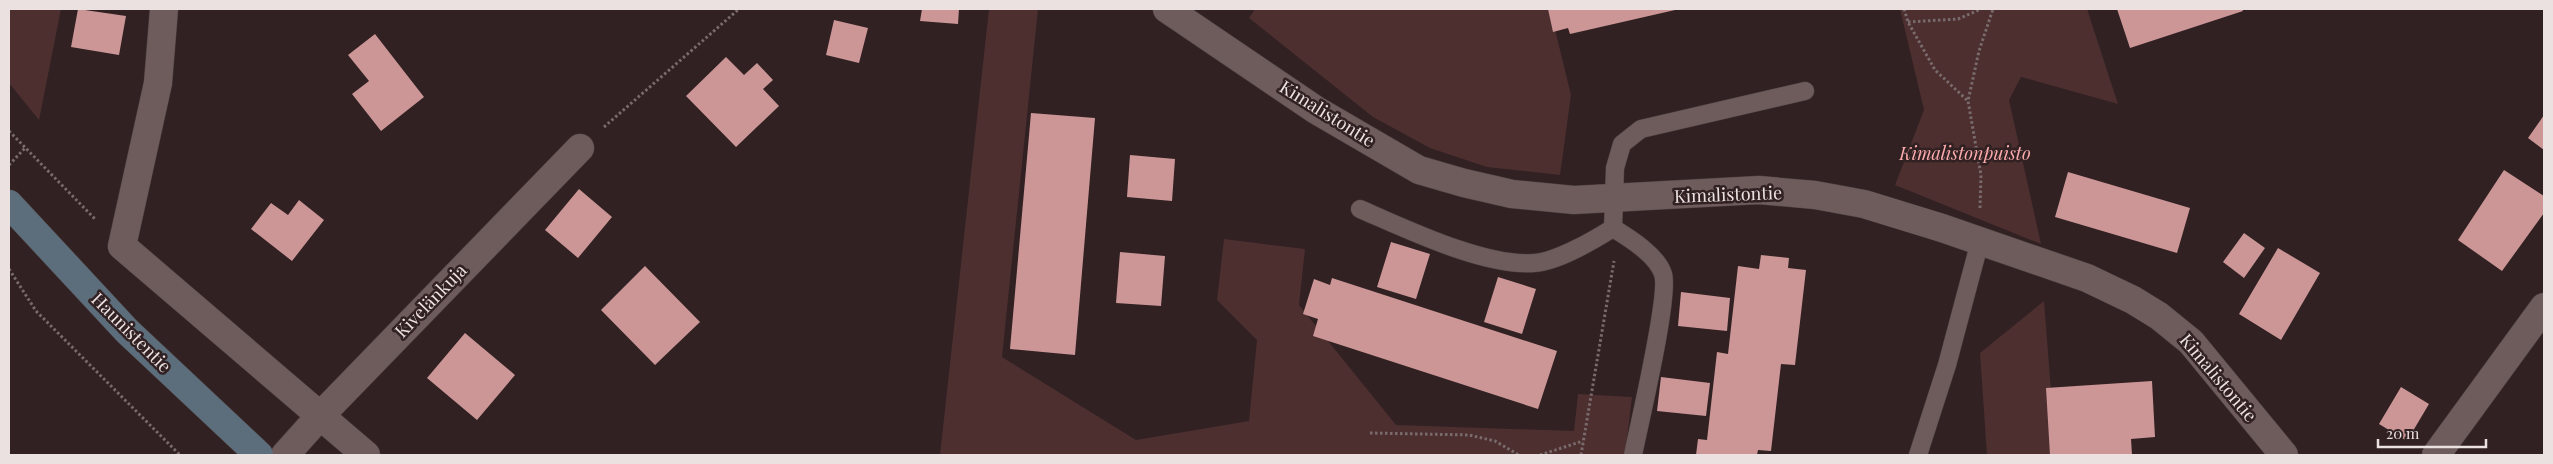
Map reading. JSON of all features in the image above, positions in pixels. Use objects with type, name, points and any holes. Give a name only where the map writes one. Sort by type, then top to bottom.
[{"type":"street","points":[[164,9],[158,83],[122,246],[366,455]]},
{"type":"street","name":"Kimalistontie","points":[[1167,9],[1316,110],[1419,170],[1512,194],[1565,200],[1760,190],[1816,195],[1864,204],[2087,278],[2133,300],[2159,316],[2192,342],[2284,455]]},
{"type":"street","name":"Kivelänkuja","points":[[285,455],[320,416],[580,148]]},
{"type":"street","name":"Haunistentie","points":[[9,204],[127,331],[259,455]]},
{"type":"street","points":[[2436,455],[2544,307]]},
{"type":"lane","points":[[1613,228],[1615,168],[1622,144],[1641,129],[1805,91]]},
{"type":"lane","points":[[1360,209],[1430,240],[1497,260],[1534,264],[1583,247],[1613,228]]},
{"type":"lane","points":[[1613,228],[1643,248],[1663,274],[1663,303],[1633,455]]},
{"type":"lane","points":[[1918,455],[1937,398],[1980,241]]},
{"type":"path","points":[[580,148],[739,9]]},
{"type":"path","points":[[1904,9],[1908,22],[1935,70],[1968,101]]},
{"type":"path","points":[[1908,22],[1958,19],[1981,9]]},
{"type":"path","points":[[1980,241],[1981,175],[1968,101],[1978,51],[1993,9]]},
{"type":"path","points":[[9,131],[122,246]]},
{"type":"path","points":[[9,165],[25,148]]},
{"type":"path","points":[[1581,455],[1591,390],[1615,269],[1613,228]]},
{"type":"path","points":[[9,269],[36,311],[180,455]]},
{"type":"path","points":[[1370,432],[1469,435],[1495,441],[1519,455]]},
{"type":"path","points":[[1540,455],[1583,440]]},
{"type":"green space","points":[[9,9],[61,9],[39,120],[9,83]]},
{"type":"green space","points":[[989,9],[1038,9],[1002,357],[1136,440],[1249,421],[1257,340],[1217,300],[1224,239],[1305,249],[1299,305],[1396,425],[1574,431],[1578,394],[1632,397],[1625,455],[940,455]]},
{"type":"green space","points":[[1255,9],[1550,9],[1571,95],[1560,175],[1487,167],[1430,148],[1373,117],[1249,18]]},
{"type":"green space","name":"Kimalistonpuisto","points":[[1900,9],[2087,9],[2118,104],[2021,77],[2009,100],[2041,244],[1895,185],[1924,110]]},
{"type":"green space","points":[[2044,301],[2056,455],[1987,455],[1980,353]]},
{"type":"building","points":[[78,9],[126,16],[119,55],[71,47]]},
{"type":"building","points":[[922,9],[959,9],[958,24],[920,21]]},
{"type":"building","points":[[1548,9],[1675,10],[1570,34],[1568,28],[1553,32]]},
{"type":"building","points":[[2117,9],[2242,9],[2243,11],[2130,48]]},
{"type":"building","points":[[834,20],[868,28],[859,63],[826,55]]},
{"type":"building","points":[[375,34],[424,97],[381,131],[352,94],[369,81],[348,55]]},
{"type":"building","points":[[726,57],[744,75],[757,63],[773,80],[763,89],[779,106],[736,147],[686,96]]},
{"type":"building","points":[[1031,113],[1095,118],[1075,355],[1010,349]]},
{"type":"building","points":[[2544,115],[2544,150],[2528,138]]},
{"type":"building","points":[[1130,155],[1175,159],[1172,201],[1127,197]]},
{"type":"building","points":[[2504,170],[2544,196],[2544,213],[2502,271],[2458,240]]},
{"type":"building","points":[[2068,172],[2190,208],[2177,253],[2055,217]]},
{"type":"building","points":[[579,189],[612,217],[578,258],[545,230]]},
{"type":"building","points":[[299,200],[324,220],[292,261],[251,229],[271,203],[288,215]]},
{"type":"building","points":[[2244,233],[2265,248],[2244,278],[2223,262]]},
{"type":"building","points":[[1391,242],[1430,254],[1416,299],[1377,287]]},
{"type":"building","points":[[2278,248],[2320,273],[2281,340],[2239,314]]},
{"type":"building","points":[[1120,252],[1165,256],[1161,306],[1116,303]]},
{"type":"building","points":[[1761,255],[1789,258],[1788,268],[1806,270],[1795,365],[1781,364],[1771,451],[1758,450],[1757,455],[1696,455],[1698,439],[1707,440],[1717,352],[1728,354],[1738,266],[1759,269]]},
{"type":"building","points":[[645,266],[700,322],[655,365],[601,310]]},
{"type":"building","points":[[1498,277],[1536,289],[1522,334],[1484,322]]},
{"type":"building","points":[[1332,278],[1557,351],[1538,409],[1313,336],[1318,319],[1303,314],[1314,279],[1330,285]]},
{"type":"building","points":[[1681,292],[1730,298],[1727,331],[1678,326]]},
{"type":"building","points":[[465,333],[515,375],[477,420],[427,378]]},
{"type":"building","points":[[1661,377],[1710,383],[1706,416],[1657,411]]},
{"type":"building","points":[[2152,381],[2155,437],[2131,439],[2132,455],[2050,455],[2046,388]]},
{"type":"building","points":[[2401,387],[2429,404],[2407,441],[2379,424]]}]
